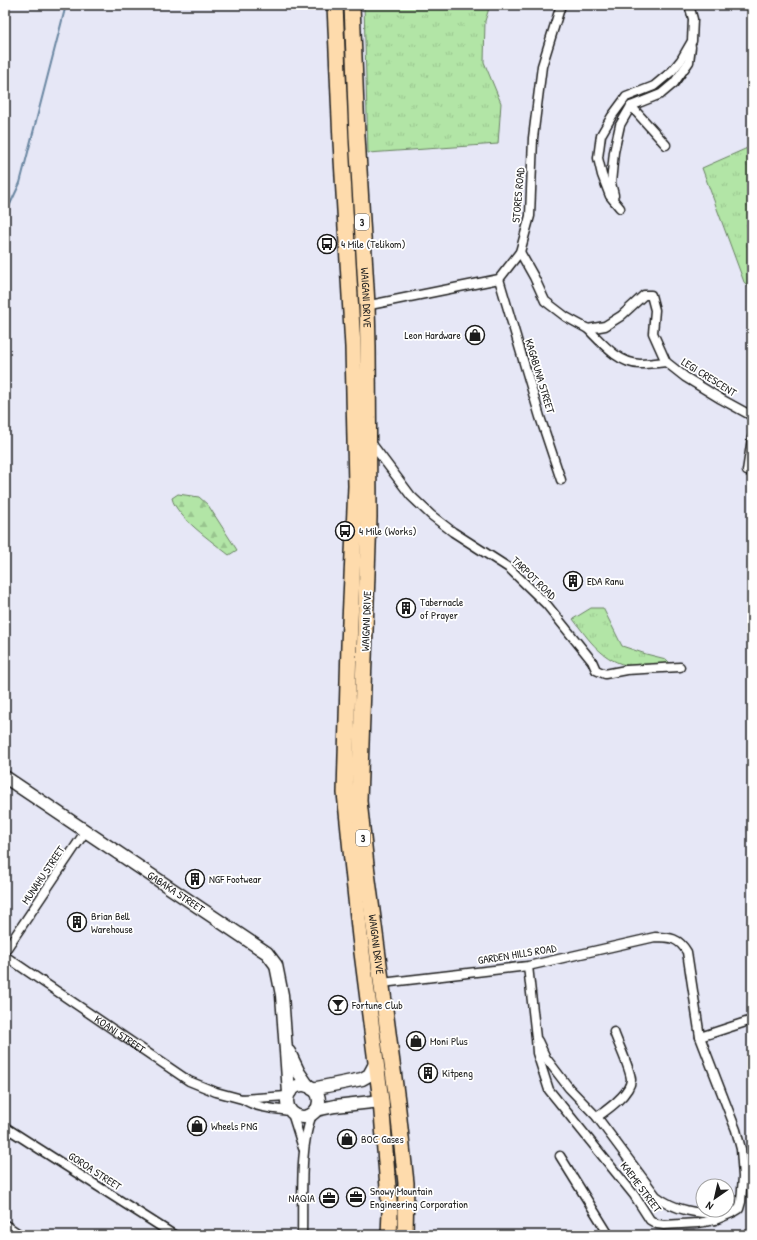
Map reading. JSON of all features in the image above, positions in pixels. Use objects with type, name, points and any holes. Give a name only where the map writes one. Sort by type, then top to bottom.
[{"type":"highway","name":"WAIGANI DRIVE","points":[[335,5],[341,142],[353,347],[356,486],[352,555],[345,793],[360,937],[381,1101],[390,1212],[389,1235]]},
{"type":"highway","name":"WAIGANI DRIVE","points":[[352,5],[357,136],[367,306],[369,439],[369,517],[360,801],[366,864],[397,1101],[406,1183],[405,1235]]},
{"type":"highway","points":[[352,555],[358,545],[359,472],[364,468],[369,468]]},
{"type":"highway","points":[[350,848],[356,850],[359,848],[355,803],[356,789],[360,778]]},
{"type":"highway","points":[[360,937],[364,924],[357,867],[361,864],[366,864]]},
{"type":"highway","points":[[381,1101],[387,1100],[391,1096],[385,1040],[388,1032]]},
{"type":"street","name":"STORES ROAD","points":[[499,279],[520,252],[530,216],[533,138],[542,66],[561,5]]},
{"type":"street","points":[[689,5],[693,19],[692,41],[689,62],[674,83],[661,94],[631,106],[620,125],[614,152],[611,183],[618,206],[610,196],[602,175],[598,158],[601,135],[626,96],[654,86],[666,76],[681,60],[692,41]]},
{"type":"street","points":[[631,106],[666,144]]},
{"type":"street","points":[[520,252],[545,300],[566,316],[588,329],[622,360],[640,364],[666,362]]},
{"type":"street","points":[[351,308],[499,279]]},
{"type":"street","name":"KAGABUNA STREET","points":[[499,279],[540,417],[561,480]]},
{"type":"street","name":"LEGI CRESCENT","points":[[588,329],[605,326],[621,316],[644,295],[651,295],[655,310],[653,332],[666,362],[685,377],[715,396],[752,416]]},
{"type":"street","points":[[747,471],[752,438]]},
{"type":"street","name":"TARPOT ROAD","points":[[369,439],[411,496],[431,515],[453,532],[510,568],[547,605],[592,661],[596,670],[604,674],[626,670],[680,667]]},
{"type":"street","name":"GABAKA STREET","points":[[5,777],[267,953],[276,965],[282,994],[288,1094]]},
{"type":"street","name":"MUNAHU STREET","points":[[5,951],[85,832]]},
{"type":"street","name":"GARDEN HILLS ROAD","points":[[382,982],[528,966],[654,937]]},
{"type":"street","name":"KAEME STREET","points":[[654,937],[674,940],[682,945],[687,952],[700,1037],[736,1130],[741,1149],[743,1177],[741,1202],[739,1209],[735,1211]]},
{"type":"street","name":"KOANI STREET","points":[[5,956],[189,1081],[216,1092],[242,1099],[251,1104],[291,1112]]},
{"type":"street","name":"KAEME STREET","points":[[528,966],[537,1053],[549,1090],[634,1195],[650,1220],[656,1224],[692,1223],[715,1220],[719,1218]]},
{"type":"street","points":[[700,1037],[752,1020]]},
{"type":"street","points":[[597,1117],[609,1109],[622,1097],[631,1081],[630,1074],[614,1032]]},
{"type":"street","points":[[536,1038],[546,1058],[569,1088],[597,1117],[656,1196],[666,1204],[675,1208],[695,1212]]},
{"type":"street","name":"GABAKA STREET","points":[[286,1046],[299,1073],[310,1087]]},
{"type":"street","points":[[304,1151],[287,1102],[288,1094],[297,1086],[310,1087],[362,1079],[369,1075],[376,1062]]},
{"type":"street","points":[[302,1235],[304,1151],[309,1123],[318,1101],[318,1096],[310,1087]]},
{"type":"street","name":"KOANI STREET","points":[[242,1099],[288,1094]]},
{"type":"street","points":[[291,1112],[302,1117],[335,1106],[381,1101]]},
{"type":"street","name":"GOROA STREET","points":[[5,1127],[174,1235]]},
{"type":"street","points":[[560,1156],[609,1235]]},
{"type":"street","points":[[5,1227],[18,1235]]},
{"type":"green space","points":[[364,5],[490,5],[485,21],[484,62],[501,103],[498,144],[368,153]]},
{"type":"green space","points":[[752,146],[752,291],[744,282],[702,168]]},
{"type":"green space","points":[[178,494],[199,497],[208,505],[237,550],[229,555],[188,521],[180,513],[172,498]]},
{"type":"green space","points":[[591,608],[603,608],[622,646],[666,659],[670,663],[668,666],[631,666],[621,664],[605,655],[591,642],[573,619]]},
{"type":"waterway","points":[[5,215],[20,183],[66,5]]},
{"type":"place","name":"4 Mile (Telikom)","points":[[327,244]]},
{"type":"place","name":"Leon Hardware","points":[[475,335]]},
{"type":"place","name":"4 Mile (Works)","points":[[345,531]]},
{"type":"place","name":"EDA Ranu","points":[[573,581]]},
{"type":"place","name":"Tabernacle of Prayer","points":[[406,608]]},
{"type":"place","name":"NGF Footwear","points":[[195,879]]},
{"type":"place","name":"Brian Bell Warehouse","points":[[77,922]]},
{"type":"place","name":"Fortune Club","points":[[338,1005]]},
{"type":"place","name":"Moni Plus","points":[[416,1041]]},
{"type":"place","name":"Kitpeng","points":[[428,1073]]},
{"type":"place","name":"Wheels PNG","points":[[197,1126]]},
{"type":"place","name":"BOC Gases","points":[[347,1139]]},
{"type":"place","name":"Snowy Mountain Engineering Corporation","points":[[356,1197]]},
{"type":"place","name":"NAQIA","points":[[329,1198]]}]
